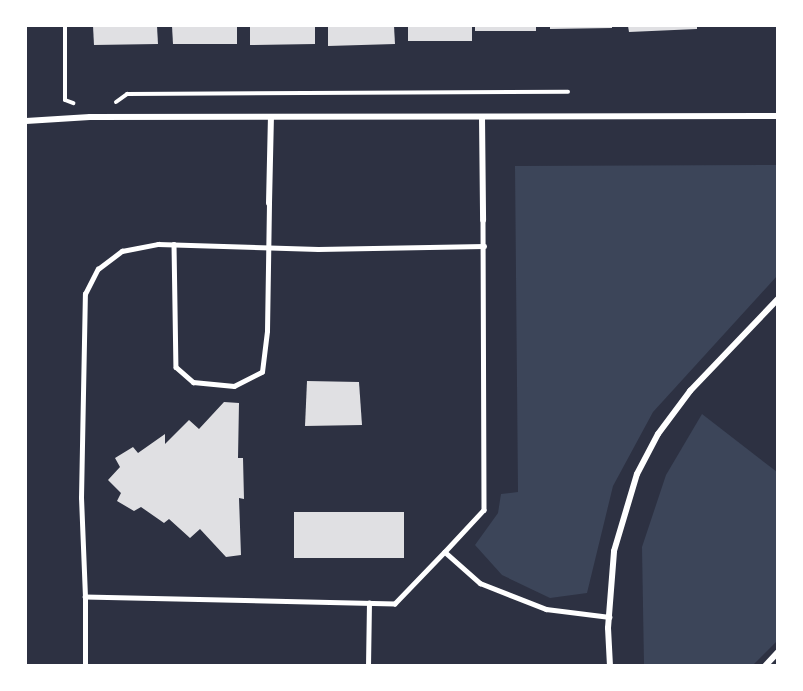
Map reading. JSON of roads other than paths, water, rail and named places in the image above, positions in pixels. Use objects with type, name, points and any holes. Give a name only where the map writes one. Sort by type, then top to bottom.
[{"type":"street","points":[[26,121],[271,117],[777,116]]},
{"type":"street","points":[[269,203],[271,117]]},
{"type":"street","points":[[482,117],[483,220]]},
{"type":"street","points":[[610,666],[609,617],[614,551],[624,509],[658,434],[690,391],[777,299]]},
{"type":"street","points":[[765,666],[777,652]]},
{"type":"lane","points":[[174,244],[176,366],[193,382],[234,386],[262,372],[267,331],[266,247],[269,203]]},
{"type":"lane","points":[[85,597],[395,604],[484,510],[483,220]]},
{"type":"lane","points":[[85,666],[81,498],[85,294],[98,269],[122,251],[174,244],[266,247],[484,246]]},
{"type":"lane","points":[[445,552],[480,583],[546,609],[609,617]]},
{"type":"lane","points":[[368,666],[369,603]]}]
